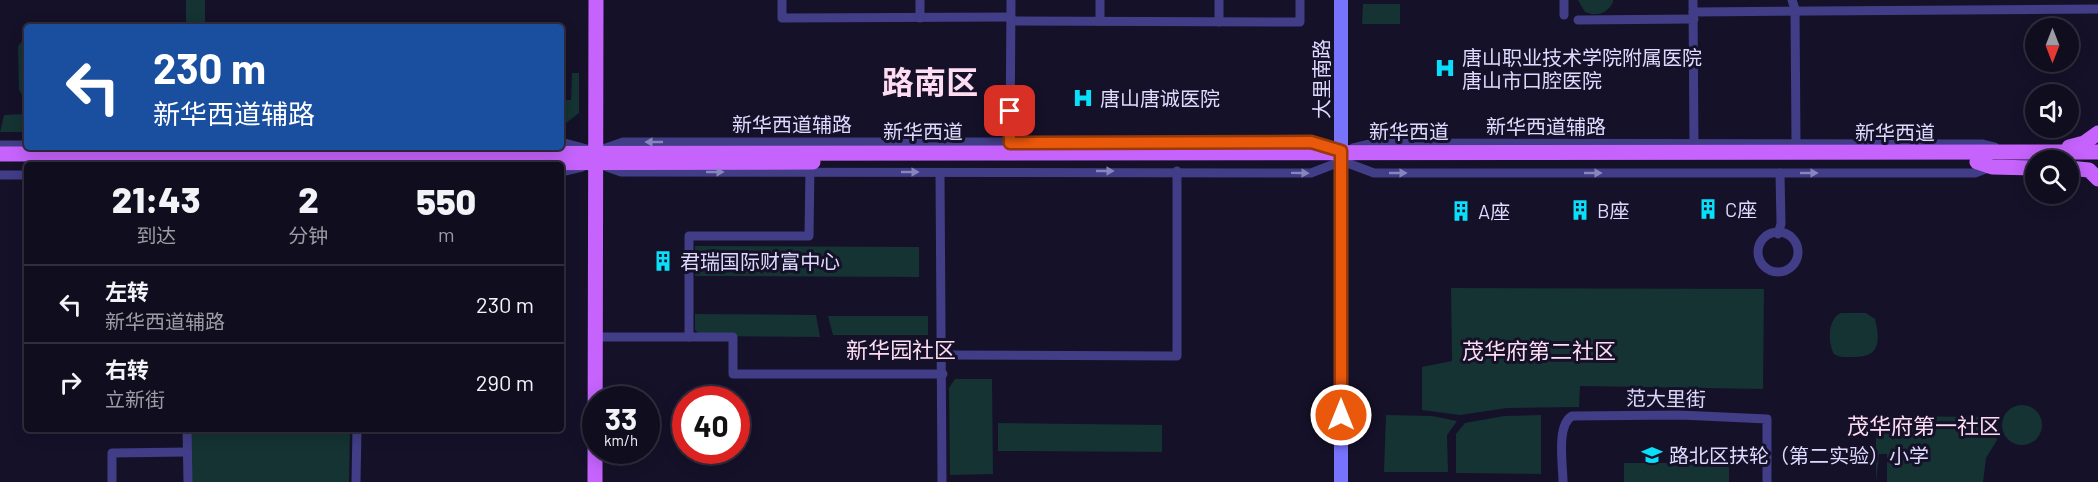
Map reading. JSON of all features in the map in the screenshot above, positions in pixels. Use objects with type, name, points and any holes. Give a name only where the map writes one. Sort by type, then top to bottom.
[{"type":"main road","points":[[595,482],[596,0]]},
{"type":"main road","points":[[1981,160],[1996,147],[2073,147],[2084,143],[2098,133]]},
{"type":"main road","name":"新华西道","points":[[0,154],[595,158],[810,167],[1694,149],[1981,160],[2098,152]]},
{"type":"main road","name":"新华西道","points":[[198,162],[595,158],[1342,156],[2025,161]]},
{"type":"main road","points":[[1981,160],[2025,166]]},
{"type":"main road","points":[[2079,161],[2098,161]]},
{"type":"main road","name":"新华西道","points":[[0,164],[24,164]]},
{"type":"main road","points":[[2079,169],[2089,170],[2098,179]]},
{"type":"street","points":[[782,0],[782,18],[1219,22],[1300,22],[1300,0]]},
{"type":"street","points":[[920,0],[920,18]]},
{"type":"street","points":[[1010,143],[1011,0]]},
{"type":"street","points":[[1100,0],[1100,21]]},
{"type":"street","points":[[1219,0],[1219,22]]},
{"type":"street","name":"大里南路","points":[[1341,0],[1341,482]]},
{"type":"street","points":[[1564,0],[1564,15]]},
{"type":"street","points":[[1693,0],[1694,149],[1796,144],[1983,144],[1996,147]]},
{"type":"street","points":[[1793,5],[1796,144]]},
{"type":"street","points":[[1578,20],[1773,12],[1793,5],[2098,9]]},
{"type":"street","name":"新华西道辅路","points":[[564,171],[595,158],[623,142],[1311,142],[1374,173],[1975,173],[1981,160]]},
{"type":"street","points":[[564,143],[595,158]]},
{"type":"street","points":[[0,145],[24,145]]},
{"type":"street","points":[[688,337],[689,236],[809,236],[810,167],[940,173],[1177,171],[1311,173],[1342,156]]},
{"type":"street","points":[[943,356],[1177,356],[1177,171]]},
{"type":"street","points":[[940,173],[943,356],[942,482]]},
{"type":"street","points":[[1778,234],[1781,224],[1780,173]]},
{"type":"street","points":[[0,175],[24,175]]},
{"type":"street","points":[[1778,234],[1786,234],[1796,241],[1798,257],[1786,269],[1769,269],[1760,261],[1758,249],[1764,238],[1778,234]]},
{"type":"street","points":[[594,337],[733,336],[733,374],[943,374]]},
{"type":"street","name":"范大里街","points":[[1565,482],[1567,430],[1570,423],[1680,419],[1763,423],[1766,482]]},
{"type":"street","points":[[187,432],[188,482]]},
{"type":"street","points":[[356,482],[357,432]]},
{"type":"street","points":[[112,482],[112,453],[187,452]]},
{"type":"green space","points":[[186,0],[205,0],[205,24],[186,24]]},
{"type":"green space","points":[[1578,0],[1613,0],[1613,2],[1605,12],[1594,14],[1585,12]]},
{"type":"green space","points":[[1363,4],[1400,4],[1400,24],[1362,24]]},
{"type":"green space","points":[[24,41],[24,95],[19,90],[18,46]]},
{"type":"green space","points":[[572,73],[579,73],[579,113],[564,125],[564,100],[571,100]]},
{"type":"green space","points":[[24,114],[24,132],[0,132],[4,115]]},
{"type":"green space","points":[[695,246],[919,247],[919,277],[695,276]]},
{"type":"green space","points":[[1451,288],[1764,289],[1763,389],[1580,386],[1579,407],[1507,408],[1460,415],[1422,410],[1422,367],[1452,361]]},
{"type":"green space","points":[[1841,313],[1866,313],[1875,319],[1878,335],[1873,352],[1861,357],[1843,357],[1834,354],[1831,344],[1831,326],[1836,316]]},
{"type":"green space","points":[[695,314],[816,315],[820,337],[702,336],[695,330]]},
{"type":"green space","points":[[828,316],[928,316],[928,335],[833,335]]},
{"type":"green space","points":[[955,379],[992,379],[993,474],[950,475],[949,388]]},
{"type":"green space","points":[[2022,405],[2036,411],[2042,425],[2036,439],[2022,445],[2008,439],[2002,425],[2008,411]]},
{"type":"green space","points":[[1386,415],[1432,416],[1457,421],[1447,435],[1448,472],[1384,472]]},
{"type":"green space","points":[[1541,415],[1541,474],[1456,473],[1456,434],[1465,423],[1504,416]]},
{"type":"green space","points":[[1887,416],[1987,417],[1994,420],[1997,440],[1986,458],[1983,482],[1887,482],[1887,454],[1879,454],[1876,482],[1876,426]]},
{"type":"green space","points":[[998,423],[1162,425],[1162,452],[998,451]]},
{"type":"green space","points":[[191,432],[350,432],[349,482],[191,482]]},
{"type":"green space","points":[[1624,463],[1729,463],[1729,482],[1624,482]]},
{"type":"place","name":"唐山职业技术学院附属医院 唐山市口腔医院","points":[[1445,68]]},
{"type":"place","name":"唐山唐诚医院","points":[[1083,98]]},
{"type":"place","name":"C座","points":[[1708,209]]},
{"type":"place","name":"B座","points":[[1580,210]]},
{"type":"place","name":"A座","points":[[1461,211]]},
{"type":"place","name":"君瑞国际财富中心","points":[[663,261]]},
{"type":"place","name":"路北区扶轮（第二实验）小学","points":[[1652,455]]},
{"type":"district","name":"路南区","points":[[930,81]]},
{"type":"district","name":"新华园社区","points":[[901,349]]},
{"type":"district","name":"茂华府第二社区","points":[[1539,350]]},
{"type":"district","name":"茂华府第一社区","points":[[1924,425]]},
{"type":"route","points":[[1010,111],[1010,143],[1311,142],[1341,151],[1341,415]]}]
